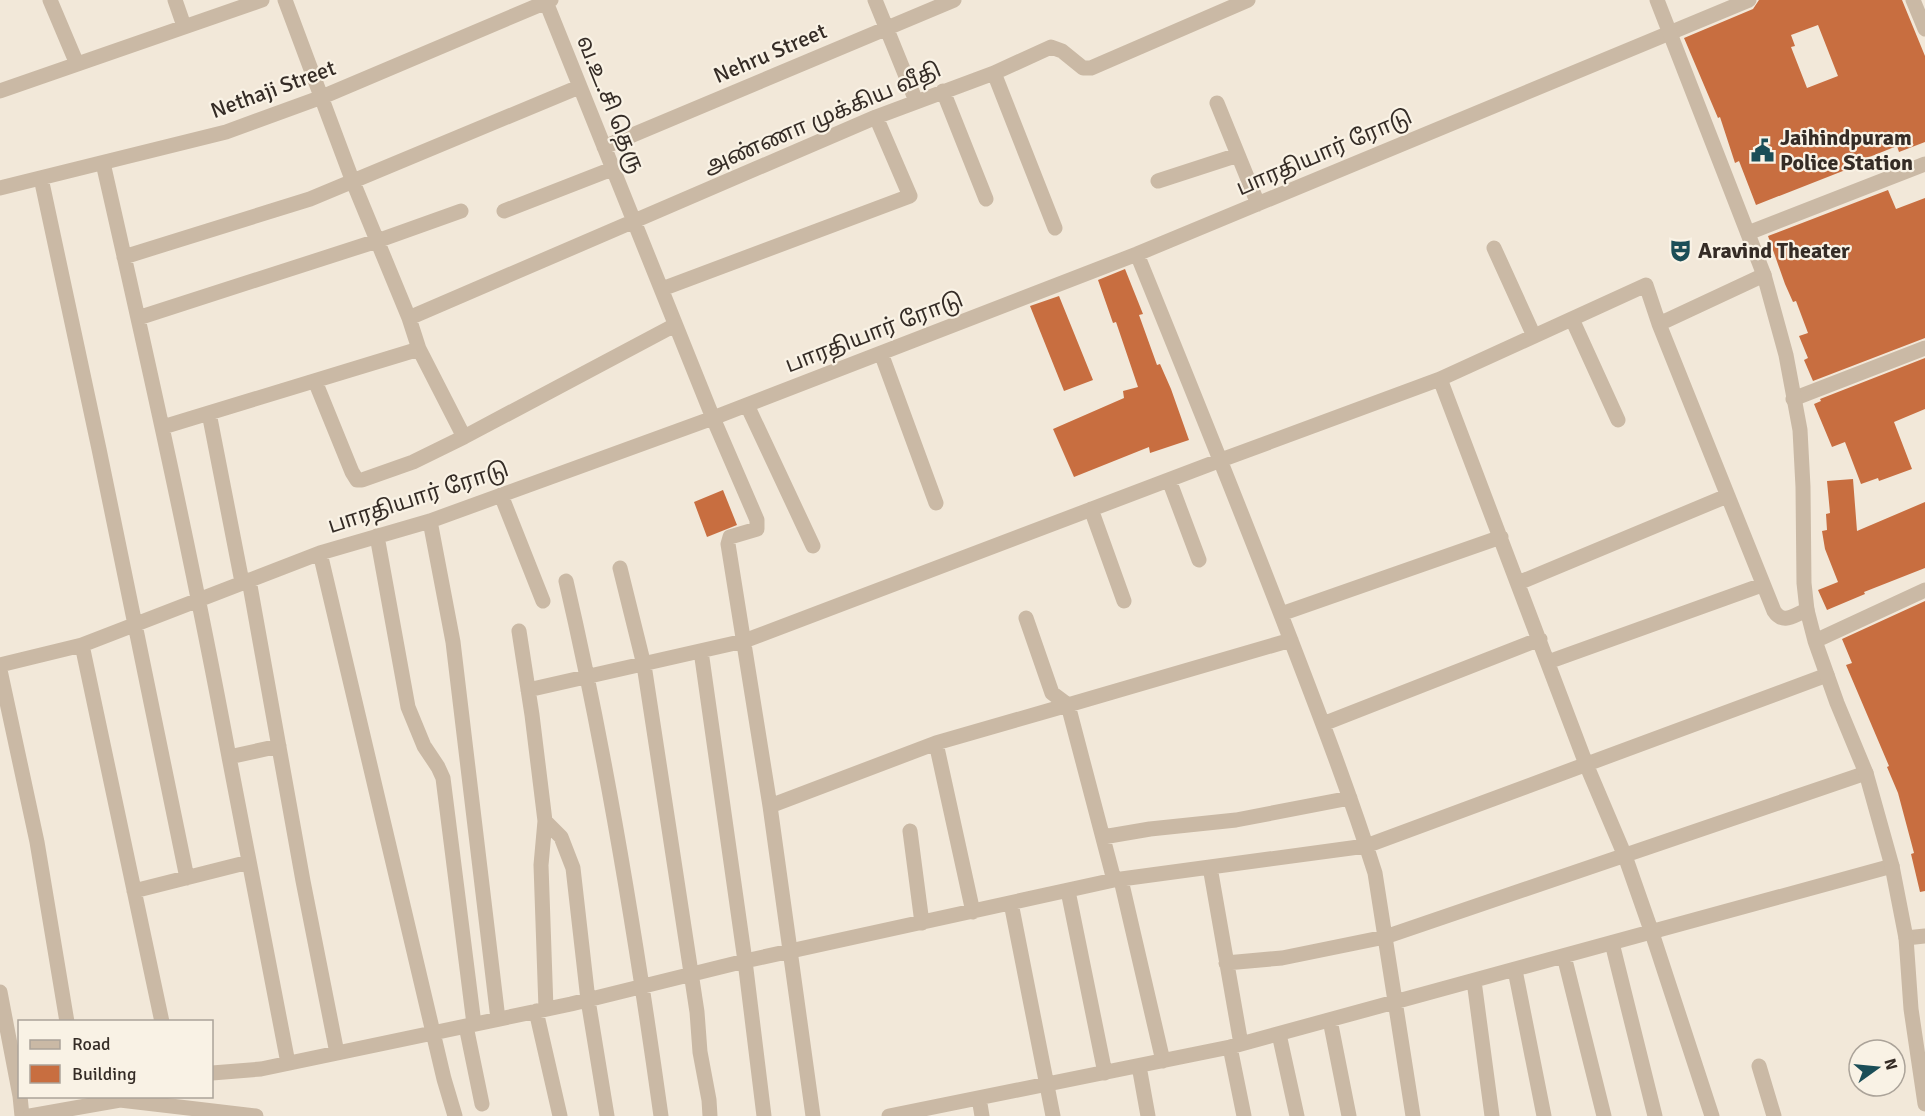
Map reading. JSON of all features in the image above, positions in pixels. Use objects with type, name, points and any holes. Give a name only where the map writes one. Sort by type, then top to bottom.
[{"type":"street","points":[[50,0],[77,64]]},
{"type":"street","points":[[175,0],[184,26]]},
{"type":"street","points":[[0,90],[262,0]]},
{"type":"street","points":[[285,0],[419,349],[464,437]]},
{"type":"street","points":[[875,0],[916,101]]},
{"type":"street","name":"Nehru Street","points":[[604,147],[954,0]]},
{"type":"street","name":"அண்ணா முக்கிய வீதி","points":[[409,318],[876,117],[994,73],[1051,47],[1062,51],[1083,68],[1091,68],[1248,0]]},
{"type":"street","points":[[1657,0],[1749,233],[1764,275],[1786,355],[1800,430],[1803,487],[1803,573],[1807,610],[1827,675],[1866,773],[1892,866],[1906,938],[1911,1009],[1925,1104]]},
{"type":"street","name":"பாரதியார் ரோடு","points":[[0,665],[82,645],[320,553],[430,521],[713,418],[1137,254],[1749,0]]},
{"type":"street","points":[[1913,0],[1925,29]]},
{"type":"street","name":"Nethaji Street","points":[[0,188],[226,132],[322,97],[548,1]]},
{"type":"street","name":"வ.உ.சி தெரு","points":[[548,1],[579,87],[758,525],[754,531],[734,536],[729,540],[744,641]]},
{"type":"street","points":[[994,73],[1055,228]]},
{"type":"street","points":[[124,257],[353,182],[579,87]]},
{"type":"street","points":[[943,91],[986,199]]},
{"type":"street","points":[[1217,103],[1258,204]]},
{"type":"street","points":[[662,289],[910,196],[876,117]]},
{"type":"street","points":[[1158,181],[1238,155]]},
{"type":"street","points":[[103,163],[200,599],[288,1063]]},
{"type":"street","points":[[1749,233],[1925,164]]},
{"type":"street","points":[[504,211],[612,169]]},
{"type":"street","points":[[41,178],[187,878]]},
{"type":"street","points":[[138,318],[377,241],[461,211]]},
{"type":"street","points":[[1494,248],[1534,336]]},
{"type":"street","points":[[1137,254],[1281,614],[1350,798],[1375,873],[1413,1116]]},
{"type":"street","points":[[1659,324],[1764,275]]},
{"type":"street","points":[[528,690],[744,641],[1440,379],[1646,285],[1659,324],[1774,611],[1779,618],[1784,620],[1807,610]]},
{"type":"street","points":[[1572,319],[1618,420]]},
{"type":"street","points":[[315,381],[352,472],[357,480],[362,480],[413,462],[464,437],[675,325]]},
{"type":"street","points":[[1793,399],[1925,348]]},
{"type":"street","points":[[163,427],[419,349]]},
{"type":"street","points":[[881,353],[936,503]]},
{"type":"street","points":[[1440,379],[1586,764],[1624,856],[1652,933],[1712,1116]]},
{"type":"street","points":[[747,405],[813,546]]},
{"type":"street","points":[[209,413],[279,746],[337,1053]]},
{"type":"street","points":[[1169,480],[1199,560]]},
{"type":"street","points":[[501,495],[543,601]]},
{"type":"street","points":[[1518,583],[1727,496]]},
{"type":"street","points":[[1091,509],[1124,601]]},
{"type":"street","points":[[430,521],[453,642],[498,1019]]},
{"type":"street","points":[[377,536],[408,707],[424,746],[438,766],[443,778],[470,1025],[482,1104]]},
{"type":"street","points":[[1281,614],[1501,537]]},
{"type":"street","points":[[320,553],[444,1079],[455,1116]]},
{"type":"street","points":[[620,568],[644,665],[710,1116]]},
{"type":"street","points":[[566,581],[588,678],[643,986],[661,1116]]},
{"type":"street","points":[[1548,662],[1762,585]]},
{"type":"street","points":[[1815,641],[1925,590]]},
{"type":"street","points":[[1026,618],[1052,693],[1068,705],[1103,837],[1118,880],[1163,1061]]},
{"type":"street","points":[[519,631],[545,821],[541,865],[541,1010],[560,1116]]},
{"type":"street","points":[[1323,724],[1540,639]]},
{"type":"street","points":[[770,806],[936,743],[1290,640]]},
{"type":"street","points":[[744,641],[792,952],[813,1116]]},
{"type":"street","points":[[82,645],[162,1020]]},
{"type":"street","points":[[701,651],[745,961],[764,1116]]},
{"type":"street","points":[[0,670],[37,842],[67,1020]]},
{"type":"street","points":[[213,1073],[261,1069],[588,1000],[745,961],[1118,880],[1366,846],[1827,675]]},
{"type":"street","points":[[936,743],[973,912]]},
{"type":"street","points":[[229,757],[279,746]]},
{"type":"street","points":[[1226,963],[1282,958],[1385,937],[1866,773]]},
{"type":"street","points":[[1103,837],[1269,814],[1350,798]]},
{"type":"street","points":[[545,821],[561,837],[573,868],[588,1000],[607,1116]]},
{"type":"street","points":[[910,831],[922,923]]},
{"type":"street","points":[[134,891],[249,862]]},
{"type":"street","points":[[889,1116],[923,1113],[980,1098],[1236,1046],[1892,866]]},
{"type":"street","points":[[1210,867],[1226,963],[1244,1116]]},
{"type":"street","points":[[1068,891],[1105,1072]]},
{"type":"street","points":[[1011,903],[1053,1116]]},
{"type":"street","points":[[1906,938],[1925,936]]},
{"type":"street","points":[[1612,943],[1655,1116]]},
{"type":"street","points":[[1564,956],[1604,1116]]},
{"type":"street","points":[[1515,970],[1544,1116]]},
{"type":"street","points":[[1474,981],[1492,1116]]},
{"type":"street","points":[[0,992],[6,1066],[18,1094]]},
{"type":"street","points":[[1330,1020],[1349,1116]]},
{"type":"street","points":[[1279,1034],[1297,1116]]},
{"type":"street","points":[[1139,1066],[1148,1116]]},
{"type":"street","points":[[1759,1066],[1774,1116]]},
{"type":"street","points":[[980,1098],[982,1116]]},
{"type":"street","points":[[22,1104],[120,1100],[170,1101],[206,1113],[256,1116]]},
{"type":"building","points":[[1759,0],[1902,0],[1925,56],[1925,142],[1899,152],[1897,146],[1847,166],[1848,169],[1756,205],[1739,161],[1735,163],[1720,117],[1718,118],[1684,38],[1753,9]],"holes":[[[1818,25],[1838,76],[1807,88],[1791,47],[1795,46],[1791,35]]]},
{"type":"building","points":[[1888,190],[1896,209],[1925,198],[1925,338],[1813,381],[1804,360],[1808,358],[1799,336],[1808,333],[1796,301],[1793,302],[1785,284],[1768,236]]},
{"type":"building","points":[[1125,269],[1143,314],[1139,315],[1157,365],[1160,364],[1171,389],[1189,440],[1150,453],[1149,447],[1074,477],[1053,429],[1124,398],[1123,391],[1138,387],[1116,322],[1113,323],[1098,280]]},
{"type":"building","points":[[1059,296],[1093,380],[1064,391],[1030,306]]},
{"type":"building","points":[[1925,358],[1925,409],[1894,422],[1912,469],[1879,481],[1878,478],[1861,484],[1845,442],[1832,447],[1814,404],[1821,401],[1820,399]]},
{"type":"building","points":[[1853,479],[1857,531],[1925,502],[1925,568],[1864,592],[1865,594],[1827,610],[1818,590],[1838,582],[1825,549],[1822,531],[1827,530],[1826,514],[1830,513],[1827,481]]},
{"type":"building","points":[[723,490],[737,525],[707,537],[694,502]]},
{"type":"building","points":[[1925,601],[1925,891],[1920,892],[1911,854],[1914,853],[1898,793],[1887,767],[1889,766],[1846,665],[1852,663],[1842,639]]},
{"type":"place","name":"Jaihindpuram Police Station","points":[[1762,150]]},
{"type":"place","name":"Aravind Theater","points":[[1680,250]]}]
